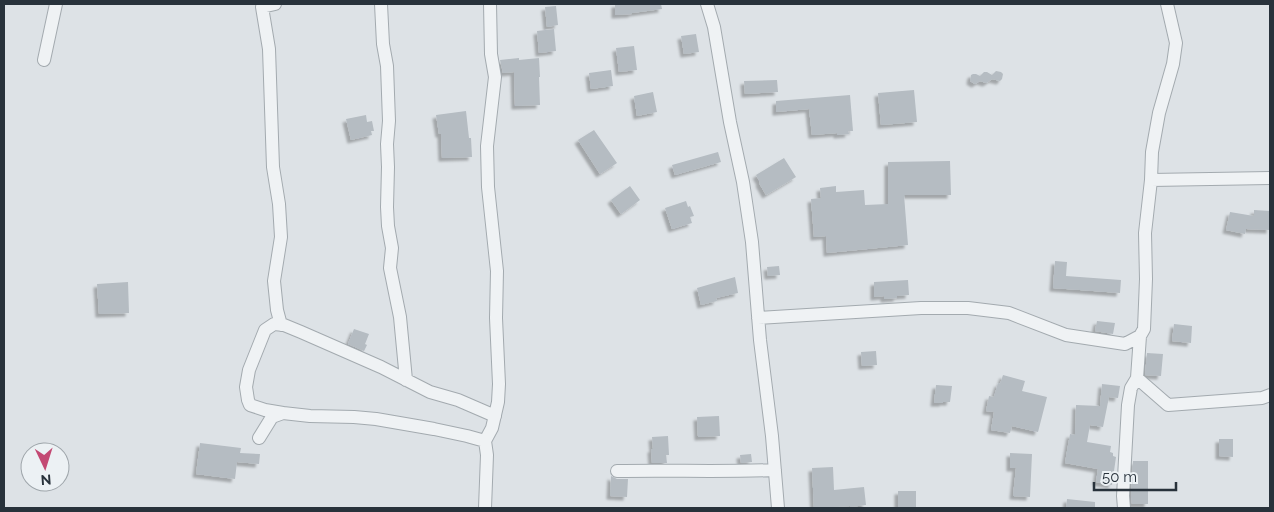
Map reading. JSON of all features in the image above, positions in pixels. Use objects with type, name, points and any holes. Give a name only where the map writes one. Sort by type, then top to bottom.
[{"type":"street","points":[[44,60],[56,4]]},
{"type":"street","points":[[275,4],[262,7],[269,49],[273,167],[279,204],[281,237],[274,281],[277,310],[281,325]]},
{"type":"street","points":[[381,4],[383,44],[387,66],[387,207],[392,248],[390,268],[400,317],[406,380]]},
{"type":"street","points":[[486,508],[487,455],[485,441],[492,428],[498,402],[497,271],[488,186],[487,146],[495,78],[491,54],[490,4]]},
{"type":"street","points":[[707,4],[714,27],[730,122],[743,182],[752,242],[778,508]]},
{"type":"street","points":[[1124,508],[1128,405],[1131,388],[1137,378],[1140,336],[1144,329],[1145,233],[1152,152],[1157,123],[1174,64],[1176,43],[1166,4]]},
{"type":"street","points":[[1151,180],[1270,178]]},
{"type":"street","points":[[758,318],[921,308],[968,308],[1009,313],[1066,335],[1126,344],[1140,336]]},
{"type":"street","points":[[485,441],[434,429],[376,419],[310,416],[264,410],[250,405],[248,400],[246,387],[249,370],[265,330],[274,324],[281,325],[361,357],[430,392],[458,400],[495,416]]},
{"type":"street","points":[[1137,378],[1168,405],[1262,398],[1270,395]]},
{"type":"street","points":[[259,438],[272,417],[283,413]]},
{"type":"street","points":[[617,471],[693,470],[738,472],[775,470]]},
{"type":"building","points":[[615,4],[661,4],[662,9],[615,15]]},
{"type":"building","points":[[556,6],[558,25],[547,27],[545,7]]},
{"type":"building","points":[[554,29],[556,51],[539,53],[537,31]]},
{"type":"building","points":[[696,34],[699,52],[684,54],[681,36]]},
{"type":"building","points":[[634,46],[637,70],[619,72],[616,48]]},
{"type":"building","points":[[519,58],[519,60],[539,58],[540,105],[515,106],[514,72],[503,73],[500,60]]},
{"type":"building","points":[[611,70],[613,86],[591,89],[589,73]]},
{"type":"building","points":[[996,71],[1003,74],[1000,81],[992,79],[986,83],[980,81],[975,84],[970,81],[973,74],[980,76],[987,72],[992,75]]},
{"type":"building","points":[[777,80],[778,92],[745,94],[744,81]]},
{"type":"building","points":[[914,90],[917,122],[881,125],[878,93]]},
{"type":"building","points":[[653,92],[657,112],[637,116],[634,96]]},
{"type":"building","points":[[850,95],[853,131],[848,131],[849,134],[812,135],[809,109],[776,112],[776,101]]},
{"type":"building","points":[[466,111],[472,157],[442,158],[441,134],[439,134],[436,115]]},
{"type":"building","points":[[366,115],[367,122],[372,121],[374,131],[371,131],[372,135],[351,140],[346,119]]},
{"type":"building","points":[[594,130],[617,163],[600,174],[578,140]]},
{"type":"building","points":[[718,152],[721,162],[675,175],[672,165]]},
{"type":"building","points":[[784,158],[796,177],[766,195],[756,175]]},
{"type":"building","points":[[950,161],[951,195],[904,195],[908,245],[827,253],[826,236],[814,237],[811,199],[821,198],[820,188],[836,186],[836,192],[864,190],[865,205],[888,204],[888,162]]},
{"type":"building","points":[[630,186],[640,200],[621,214],[611,200]]},
{"type":"building","points":[[686,201],[694,216],[690,217],[692,223],[672,229],[665,208]]},
{"type":"building","points":[[1254,210],[1270,211],[1270,230],[1246,229],[1245,234],[1226,230],[1230,212],[1254,216]]},
{"type":"building","points":[[1055,261],[1067,262],[1066,276],[1121,280],[1120,293],[1053,288]]},
{"type":"building","points":[[779,266],[780,275],[768,276],[767,267]]},
{"type":"building","points":[[735,277],[738,293],[716,298],[717,301],[701,305],[697,288]]},
{"type":"building","points":[[908,280],[909,295],[884,299],[884,296],[874,297],[874,282]]},
{"type":"building","points":[[128,282],[129,313],[99,314],[97,284]]},
{"type":"building","points":[[1097,321],[1115,323],[1113,334],[1095,331]]},
{"type":"building","points":[[1174,324],[1192,326],[1191,343],[1172,341]]},
{"type":"building","points":[[354,329],[369,334],[364,351],[348,344]]},
{"type":"building","points":[[876,351],[877,365],[862,366],[861,352]]},
{"type":"building","points":[[1147,353],[1163,354],[1161,376],[1145,375]]},
{"type":"building","points":[[1003,375],[1025,381],[1022,391],[1047,397],[1038,432],[1012,426],[1010,433],[991,430],[994,412],[986,411],[989,396],[994,397],[998,383],[1000,384]]},
{"type":"building","points":[[1102,384],[1120,386],[1118,398],[1109,397],[1103,427],[1090,425],[1087,442],[1111,446],[1110,452],[1116,457],[1112,485],[1096,482],[1098,469],[1065,463],[1070,434],[1075,435],[1076,405],[1100,406]]},
{"type":"building","points":[[936,385],[952,386],[950,402],[934,403]]},
{"type":"building","points":[[719,416],[720,436],[698,437],[697,417]]},
{"type":"building","points":[[668,436],[669,455],[666,455],[667,463],[652,463],[652,437]]},
{"type":"building","points":[[1219,439],[1233,439],[1233,457],[1219,456]]},
{"type":"building","points":[[200,443],[241,448],[240,453],[260,454],[259,464],[237,462],[235,479],[196,474]]},
{"type":"building","points":[[1010,453],[1032,454],[1030,497],[1013,496],[1016,468],[1010,468]]},
{"type":"building","points":[[751,454],[752,462],[741,463],[740,455]]},
{"type":"building","points":[[1133,461],[1148,461],[1148,504],[1132,504]]},
{"type":"building","points":[[833,467],[834,490],[864,487],[866,505],[814,508],[812,468]]},
{"type":"building","points":[[611,476],[617,479],[628,479],[627,497],[610,496]]},
{"type":"building","points":[[898,491],[916,491],[916,508],[898,508]]},
{"type":"building","points":[[1067,499],[1095,502],[1095,508],[1066,508]]}]
